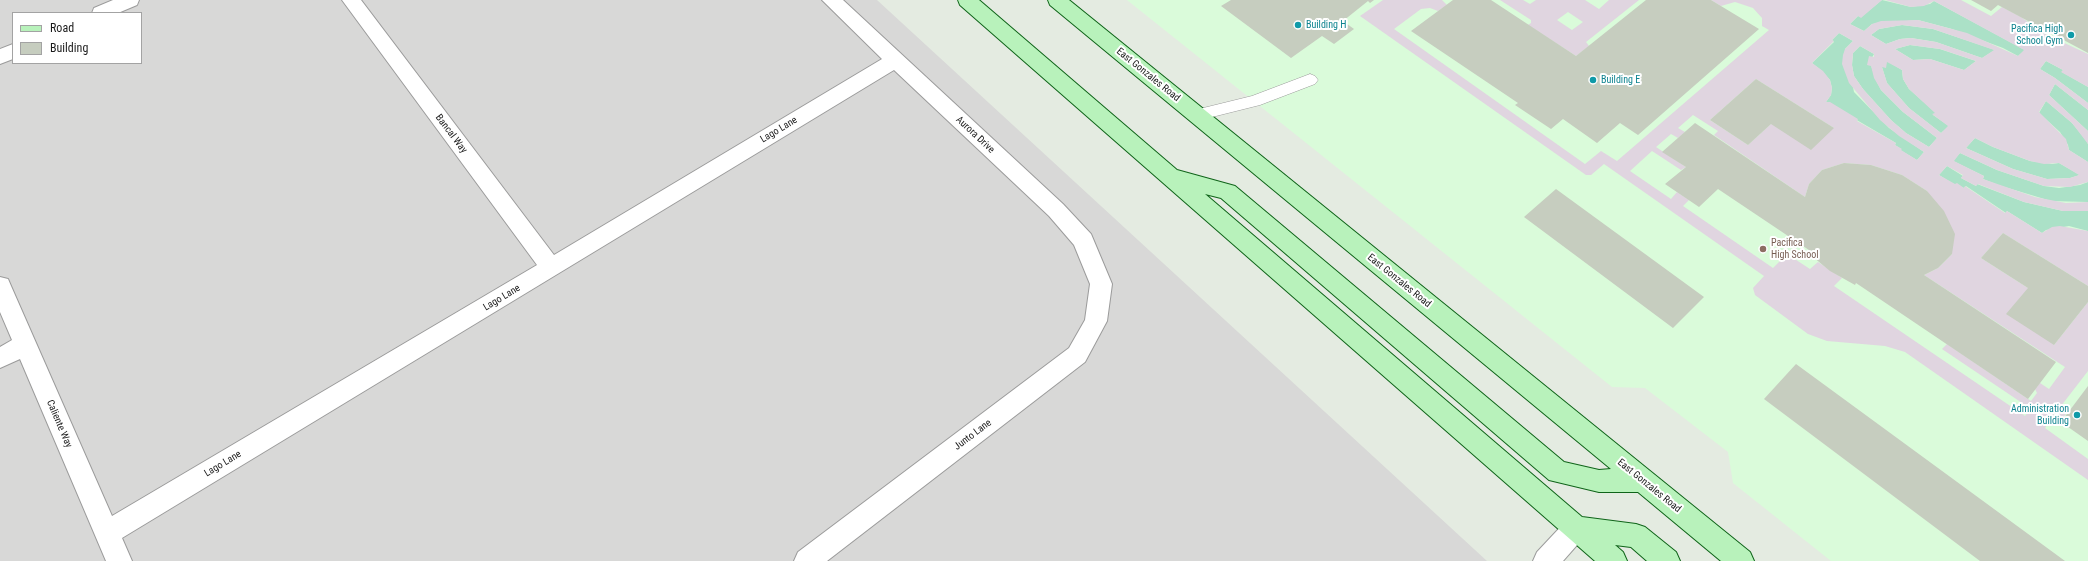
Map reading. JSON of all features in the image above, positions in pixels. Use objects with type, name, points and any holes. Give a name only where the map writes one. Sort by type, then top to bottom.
[{"type":"main road","points":[[967,0],[1614,561]]},
{"type":"main road","name":"East Gonzales Road","points":[[1057,0],[1740,561]]},
{"type":"main road","points":[[1172,177],[1228,192],[1558,472],[1599,481],[1642,480]]},
{"type":"main road","points":[[1576,528],[1636,536],[1667,561]]},
{"type":"street","points":[[103,12],[130,0]]},
{"type":"street","name":"Bancal Way","points":[[351,0],[551,268]]},
{"type":"street","name":"Aurora Drive","points":[[830,0],[1056,210],[1083,240],[1101,284]]},
{"type":"street","points":[[0,57],[12,51]]},
{"type":"street","name":"Lago Lane","points":[[107,533],[551,268],[895,60]]},
{"type":"street","name":"Junto Lane","points":[[807,561],[1077,355],[1096,321],[1101,284]]},
{"type":"street","name":"Caliente Way","points":[[0,286],[119,561]]},
{"type":"street","points":[[0,358],[25,345]]},
{"type":"street","points":[[1546,561],[1576,528]]},
{"type":"lane","points":[[1196,115],[1255,101],[1289,90],[1310,80]]},
{"type":"shaded area","points":[[0,0],[877,0],[1487,561],[0,561]]},
{"type":"shaded area","name":"Pacifica High School","points":[[1127,0],[2088,0],[2088,561],[1831,561],[1733,483],[1728,452],[1645,388],[1612,387]]},
{"type":"shaded area","points":[[1383,0],[1442,0],[1447,5],[1438,11],[1430,8],[1421,9],[1394,29],[1585,164],[1601,151],[1617,161],[1769,30],[1762,26],[1762,18],[1753,8],[1735,2],[1721,6],[1711,0],[1882,0],[1861,18],[1858,16],[1850,24],[1864,31],[1872,24],[1881,21],[1918,20],[1967,33],[2018,56],[2024,50],[1934,1],[1924,6],[1911,7],[1885,0],[1961,0],[1991,16],[2002,7],[2021,17],[2045,34],[2088,54],[2088,87],[2061,72],[2063,70],[2046,61],[2040,69],[2055,78],[2088,103],[2088,110],[2055,84],[2049,95],[2088,131],[2088,144],[2072,123],[2046,101],[2039,112],[2066,139],[2069,150],[2088,162],[2088,182],[2070,187],[2044,186],[1997,170],[1960,153],[1954,161],[1984,176],[1983,179],[2035,197],[2066,203],[2088,202],[2088,211],[2063,211],[2024,202],[1978,184],[1976,186],[1961,178],[1963,175],[1947,166],[1939,175],[1955,184],[1957,183],[1964,188],[1965,186],[2005,213],[2007,211],[2042,233],[2052,227],[2060,226],[2088,231],[2088,286],[2003,233],[1981,258],[2028,288],[2054,345],[2088,302],[2088,371],[2061,406],[2068,411],[2063,418],[2055,413],[2045,428],[2088,459],[2088,480],[1905,352],[1885,346],[1827,341],[1808,334],[1755,295],[1753,288],[1764,276],[1604,164],[1591,175],[1586,175],[1360,16]],"holes":[[[1902,25],[1933,29],[1994,50],[1982,58],[1936,42],[1911,38],[1900,39],[1886,44],[1871,35],[1879,29]],[[1839,33],[1853,41],[1845,49],[1842,64],[1849,83],[1880,120],[1899,136],[1924,152],[1917,160],[1901,150],[1902,149],[1895,145],[1896,143],[1857,121],[1858,119],[1830,102],[1826,102],[1831,95],[1832,88],[1830,80],[1823,71],[1812,63],[1834,41],[1832,40]],[[1910,45],[1940,49],[1976,61],[1964,70],[1930,59],[1913,60],[1895,49]],[[1860,46],[1874,54],[1874,57],[1869,56],[1867,65],[1871,66],[1874,78],[1881,90],[1903,112],[1937,138],[1929,147],[1906,133],[1891,120],[1863,89],[1854,76],[1852,65],[1853,53]],[[1887,62],[1902,70],[1903,79],[1909,89],[1935,113],[1932,114],[1948,126],[1941,133],[1909,108],[1887,83],[1882,67],[1886,68]],[[1756,79],[1834,128],[1771,124],[1748,145],[1710,120]],[[1693,115],[1718,131],[1714,135],[1805,197],[1809,184],[1822,170],[1844,163],[1871,165],[1902,175],[1927,191],[1952,254],[1938,268],[1924,275],[2065,367],[2049,389],[2040,383],[2035,389],[2037,393],[2031,401],[1947,344],[1942,349],[2031,409],[2025,416],[1834,286],[1842,278],[1818,262],[1810,269],[1787,254],[1773,268],[1683,206],[1689,200],[1677,192],[1671,199],[1630,171],[1652,151],[1681,170],[1686,167],[1656,147],[1671,134],[1678,138],[1685,132],[1678,128]],[[1975,138],[1993,147],[2030,161],[2044,164],[2059,163],[2079,175],[2070,178],[2047,179],[2013,169],[1966,148]]]},
{"type":"shaded area","points":[[1500,0],[1523,0],[1530,4],[1536,0],[1585,0],[1599,9],[1609,0],[1639,0],[1586,42],[1589,46],[1576,56],[1528,25],[1531,23],[1531,20]],"holes":[[[1568,12],[1583,22],[1572,30],[1557,20]]]},
{"type":"shaded area","points":[[1882,0],[1911,7],[1930,4],[1934,1],[2025,50],[2018,56],[2003,48],[1952,29],[1918,20],[1872,24],[1864,31],[1850,24],[1858,16],[1861,17]]},
{"type":"shaded area","points":[[1902,25],[1933,29],[1995,50],[1982,58],[1936,42],[1911,38],[1900,39],[1886,44],[1871,35],[1879,29]]},
{"type":"shaded area","points":[[1839,33],[1853,41],[1845,49],[1854,92],[1889,128],[1924,152],[1917,160],[1900,150],[1901,149],[1895,145],[1896,143],[1826,102],[1831,95],[1832,88],[1830,80],[1812,63],[1834,42],[1832,40]]},
{"type":"shaded area","points":[[1910,45],[1940,49],[1976,61],[1964,70],[1930,59],[1913,60],[1895,49]]},
{"type":"shaded area","points":[[1860,46],[1874,54],[1868,65],[1871,65],[1881,90],[1903,112],[1937,138],[1929,147],[1906,133],[1891,120],[1863,89],[1854,76],[1852,65],[1853,53]]},
{"type":"shaded area","points":[[1887,61],[1902,70],[1903,79],[1909,89],[1936,113],[1933,115],[1949,126],[1941,133],[1909,108],[1887,83],[1882,67]]},
{"type":"shaded area","points":[[2046,61],[2063,70],[2062,72],[2088,87],[2088,103],[2055,78],[2040,69]]},
{"type":"shaded area","points":[[2055,84],[2088,110],[2088,131],[2049,95]]},
{"type":"shaded area","points":[[2046,101],[2072,123],[2085,139],[2088,144],[2088,162],[2069,150],[2068,145],[2060,132],[2039,113]]},
{"type":"shaded area","points":[[1975,138],[1993,147],[2030,161],[2052,164],[2059,163],[2080,175],[2070,178],[2047,179],[2013,169],[1966,148]]},
{"type":"shaded area","points":[[1960,153],[1997,170],[2044,186],[2059,188],[2080,185],[2088,182],[2088,202],[2051,201],[1998,185],[1983,179],[1984,176],[1953,161]]},
{"type":"shaded area","points":[[1947,166],[1963,176],[1961,178],[1976,186],[1977,184],[2024,202],[2063,211],[2088,211],[2088,231],[2069,226],[2046,230],[2042,233],[2007,211],[2006,213],[1966,186],[1964,188],[1955,185],[1939,175]]},
{"type":"building","name":"Building H","points":[[1231,0],[1374,0],[1370,3],[1368,1],[1343,21],[1354,29],[1334,44],[1322,36],[1291,58],[1221,6]]},
{"type":"building","name":"Building E","points":[[1453,0],[1491,0],[1576,56],[1646,0],[1711,0],[1759,29],[1638,135],[1620,123],[1597,143],[1563,119],[1551,129],[1515,105],[1518,103],[1411,31]]},
{"type":"building","name":"Pacifica High School Gym","points":[[1971,0],[2088,0],[2088,53],[1998,5],[1991,11]]},
{"type":"building","points":[[1756,79],[1834,128],[1811,150],[1771,124],[1748,145],[1710,120]]},
{"type":"building","points":[[1695,123],[1805,197],[1809,184],[1822,170],[1844,163],[1871,165],[1902,175],[1927,191],[1944,211],[1955,234],[1952,254],[1938,268],[1924,275],[2056,362],[2028,399],[1856,283],[1855,285],[1830,271],[1807,252],[1809,250],[1718,189],[1699,207],[1665,184],[1686,167],[1662,152]]},
{"type":"building","points":[[1556,189],[1704,297],[1673,328],[1524,217]]},
{"type":"building","points":[[2003,233],[2088,286],[2088,302],[2054,345],[2006,314],[2028,288],[1981,258]]},
{"type":"building","points":[[1796,364],[2065,561],[1980,561],[1764,399]]},
{"type":"building","name":"Administration Building","points":[[2088,386],[2088,441],[2061,422]]},
{"type":"place","name":"Building H","points":[[1298,25]]},
{"type":"place","name":"Pacifica High School Gym","points":[[2071,35]]},
{"type":"place","name":"Building E","points":[[1593,80]]},
{"type":"place","name":"Pacifica High School","points":[[1763,249]]},
{"type":"place","name":"Administration Building","points":[[2077,415]]}]
